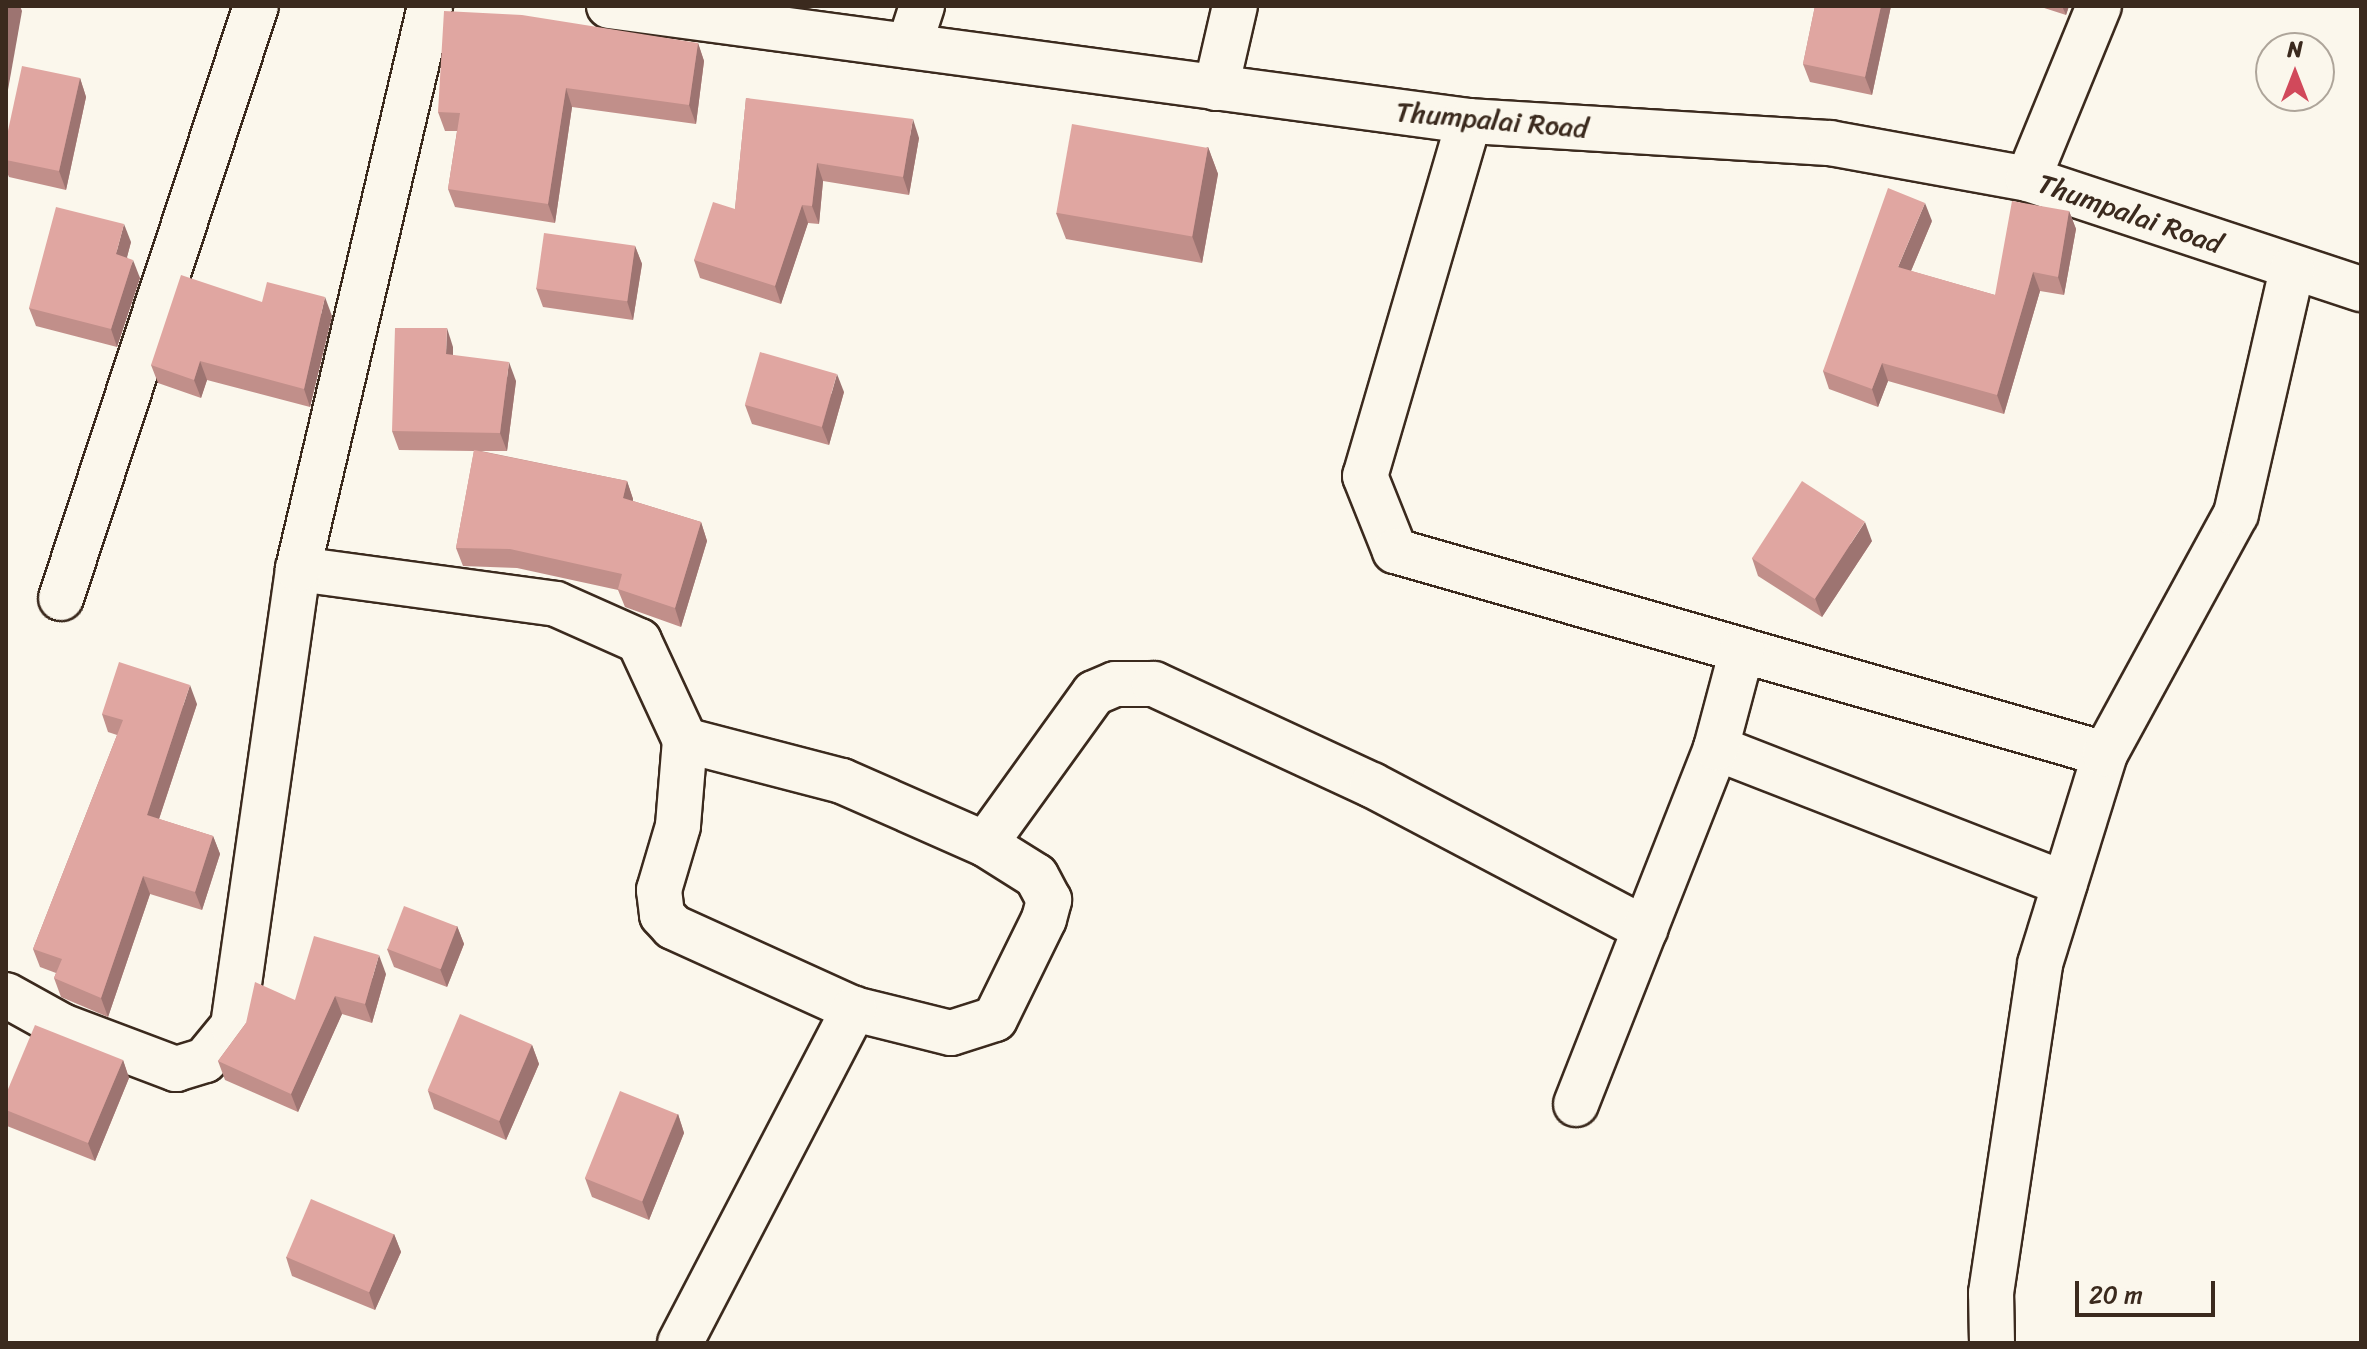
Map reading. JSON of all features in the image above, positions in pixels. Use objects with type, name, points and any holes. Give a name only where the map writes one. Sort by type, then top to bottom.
[{"type":"street","points":[[61,598],[256,6]]},
{"type":"street","points":[[6,995],[62,1026],[176,1069],[205,1060],[233,1026],[298,569],[430,6]]},
{"type":"street","name":"Thumpalai Road","points":[[609,6],[915,26],[1216,88],[1469,121],[1830,143],[2028,179],[2292,269],[2361,289]]},
{"type":"street","points":[[1216,88],[1235,6]]},
{"type":"street","points":[[2028,179],[2099,6]]},
{"type":"street","points":[[1469,121],[1365,476],[1395,551],[2105,754]]},
{"type":"street","points":[[1992,1343],[1991,1293],[2040,964],[2105,754],[2236,514],[2292,269]]},
{"type":"street","points":[[298,569],[556,604],[639,641],[685,740],[678,826],[659,890],[662,915],[673,927],[854,1009],[951,1033],[995,1019],[1049,900],[1036,876],[985,844],[842,781],[685,740]]},
{"type":"street","points":[[1576,1104],[1716,748],[1742,650]]},
{"type":"street","points":[[985,844],[1094,693],[1115,684],[1154,684],[1372,785],[1645,929]]},
{"type":"street","points":[[1716,748],[2064,884]]},
{"type":"street","points":[[680,1343],[854,1009]]},
{"type":"building","points":[[1815,6],[1881,6],[1865,77],[1803,64]]},
{"type":"building","points":[[444,11],[522,15],[698,43],[689,105],[566,88],[548,204],[448,189],[460,113],[438,112]]},
{"type":"building","points":[[22,66],[80,78],[59,171],[6,160],[6,140]]},
{"type":"building","points":[[746,98],[913,119],[903,177],[817,163],[812,206],[802,205],[775,286],[694,260],[713,202],[735,209]]},
{"type":"building","points":[[1072,124],[1208,148],[1192,237],[1056,213]]},
{"type":"building","points":[[1888,188],[1925,203],[1898,267],[1995,295],[2012,201],[2069,211],[2058,277],[2033,272],[1997,395],[1882,363],[1872,389],[1823,371]]},
{"type":"building","points":[[56,207],[124,224],[116,254],[133,260],[111,329],[29,308]]},
{"type":"building","points":[[544,233],[635,246],[627,301],[536,288]]},
{"type":"building","points":[[181,275],[262,302],[267,282],[325,297],[304,389],[200,361],[194,380],[151,365]]},
{"type":"building","points":[[395,328],[447,328],[446,354],[509,362],[500,433],[392,431]]},
{"type":"building","points":[[760,352],[837,374],[822,427],[745,405]]},
{"type":"building","points":[[474,450],[627,481],[623,498],[701,522],[675,608],[618,589],[622,574],[510,549],[456,548]]},
{"type":"building","points":[[1802,481],[1865,522],[1815,599],[1752,558]]},
{"type":"building","points":[[119,662],[190,685],[147,815],[213,836],[195,892],[143,876],[101,998],[54,978],[62,959],[33,949],[123,720],[102,714]]},
{"type":"building","points":[[404,906],[457,926],[441,969],[388,949]]},
{"type":"building","points":[[314,936],[379,955],[365,1004],[335,996],[291,1094],[218,1061],[246,1023],[255,982],[295,1000]]},
{"type":"building","points":[[460,1014],[532,1044],[499,1121],[428,1090]]},
{"type":"building","points":[[35,1025],[123,1060],[88,1143],[6,1110],[6,1094]]},
{"type":"building","points":[[620,1091],[677,1114],[642,1201],[585,1178]]},
{"type":"building","points":[[311,1199],[394,1234],[369,1292],[286,1257]]}]
